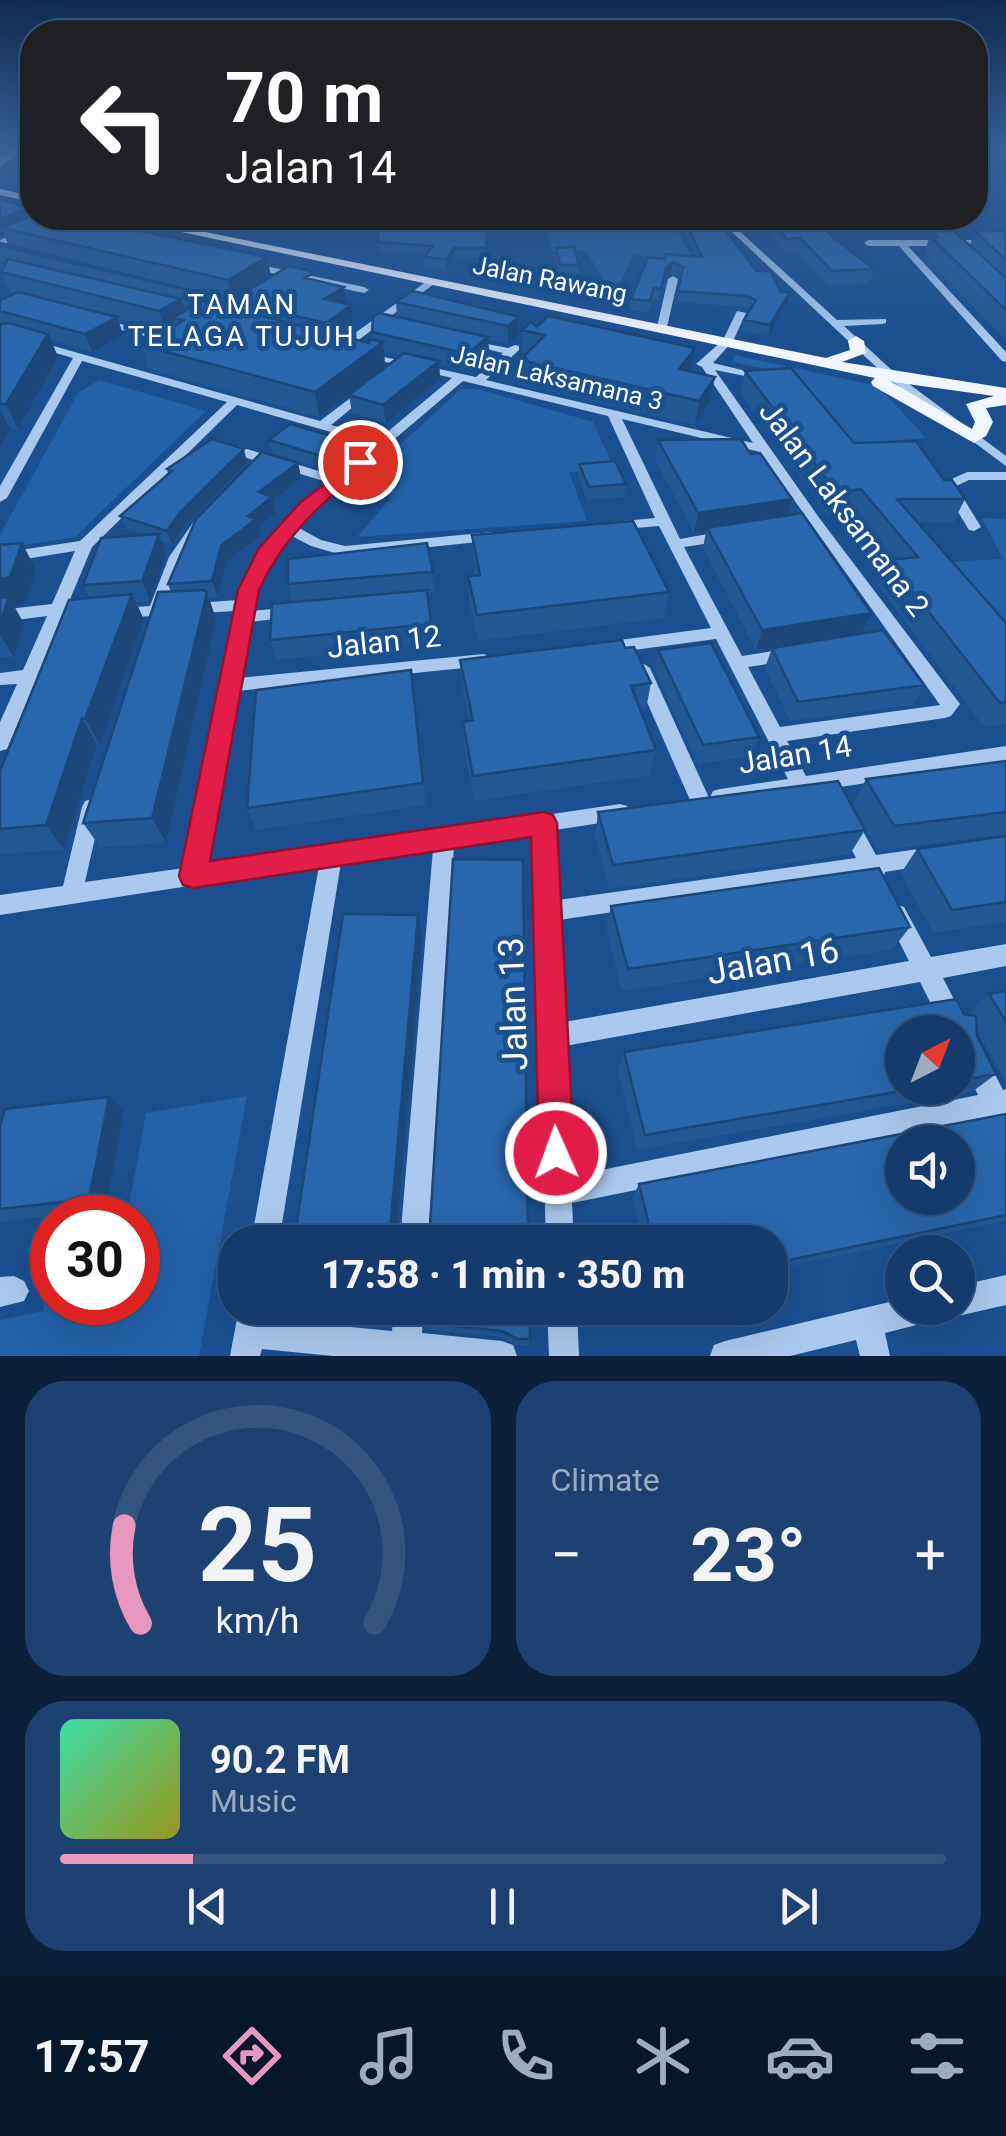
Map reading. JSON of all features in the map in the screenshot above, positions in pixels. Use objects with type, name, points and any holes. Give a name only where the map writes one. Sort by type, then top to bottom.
[{"type":"main road","name":"Jalan Rawang","points":[[208,230],[433,281],[1006,393]]},
{"type":"main road","points":[[842,363],[858,353],[856,341]]},
{"type":"main road","points":[[842,363],[977,435],[984,422],[976,404],[1006,393]]},
{"type":"street","points":[[0,243],[34,230]]},
{"type":"street","points":[[734,230],[856,341],[1006,460]]},
{"type":"street","points":[[868,243],[1003,245]]},
{"type":"street","points":[[901,244],[1006,359]]},
{"type":"street","points":[[952,244],[966,257]]},
{"type":"street","points":[[0,250],[18,255]]},
{"type":"street","points":[[276,282],[318,257]]},
{"type":"street","points":[[235,262],[364,290]]},
{"type":"street","points":[[662,327],[673,279]]},
{"type":"street","points":[[340,348],[433,281]]},
{"type":"street","points":[[181,295],[235,308]]},
{"type":"street","points":[[217,319],[249,300]]},
{"type":"street","points":[[408,300],[426,304]]},
{"type":"street","points":[[705,364],[728,341],[741,313]]},
{"type":"street","points":[[75,315],[168,339]]},
{"type":"street","points":[[378,321],[397,325]]},
{"type":"street","points":[[837,323],[882,321]]},
{"type":"street","points":[[152,348],[181,331]]},
{"type":"street","points":[[0,334],[382,443]]},
{"type":"street","points":[[454,338],[511,352]]},
{"type":"street","points":[[193,876],[244,610],[266,552],[382,443],[524,340]]},
{"type":"street","name":"Jalan Laksamana 3","points":[[323,344],[763,449]]},
{"type":"street","points":[[0,498],[79,356]]},
{"type":"street","points":[[119,368],[135,358]]},
{"type":"street","points":[[686,360],[775,379]]},
{"type":"street","points":[[389,374],[402,363]]},
{"type":"street","name":"Jalan Laksamana 2","points":[[705,364],[894,637],[950,699],[950,708],[945,711],[774,735]]},
{"type":"street","points":[[322,426],[376,384]]},
{"type":"street","points":[[0,744],[60,614],[86,545],[234,401]]},
{"type":"street","points":[[613,413],[664,521],[801,785]]},
{"type":"street","points":[[197,438],[257,464],[338,481]]},
{"type":"street","points":[[974,527],[948,484],[968,476],[1006,476]]},
{"type":"street","points":[[150,630],[178,556],[192,531],[216,507]]},
{"type":"street","points":[[589,528],[664,521]]},
{"type":"street","points":[[798,524],[815,522]]},
{"type":"street","points":[[288,528],[316,543],[346,551],[514,535]]},
{"type":"street","points":[[676,544],[745,533]]},
{"type":"street","points":[[0,558],[86,545]]},
{"type":"street","points":[[105,614],[318,610]]},
{"type":"street","points":[[0,616],[60,614]]},
{"type":"street","points":[[592,649],[723,632]]},
{"type":"street","name":"Jalan 14","points":[[630,645],[690,802],[1006,754]]},
{"type":"street","points":[[737,663],[811,651]]},
{"type":"street","name":"Jalan 12","points":[[230,685],[497,658]]},
{"type":"street","points":[[0,679],[29,676]]},
{"type":"street","points":[[72,894],[101,781]]},
{"type":"street","points":[[558,1192],[1003,1109],[826,781]]},
{"type":"street","points":[[0,905],[641,809]]},
{"type":"street","name":"Jalan 13","points":[[544,823],[559,1225]]},
{"type":"street","points":[[415,1225],[444,838]]},
{"type":"street","points":[[547,912],[948,854]]},
{"type":"street","points":[[268,1225],[332,855]]},
{"type":"street","name":"Jalan 16","points":[[552,1036],[1006,955]]},
{"type":"street","points":[[975,1297],[1006,1290]]},
{"type":"street","points":[[728,1356],[885,1318]]},
{"type":"street","points":[[867,1322],[874,1356]]},
{"type":"street","points":[[405,1352],[407,1325]]},
{"type":"street","points":[[563,1325],[564,1356]]},
{"type":"street","points":[[249,1332],[405,1352],[502,1356]]},
{"type":"shaded area","points":[[546,230],[677,230],[697,266],[634,254],[614,295],[586,251],[553,252]]},
{"type":"shaded area","points":[[734,355],[878,386],[926,438],[854,444],[782,372],[732,362]]},
{"type":"shaded area","points":[[99,380],[206,411],[75,537],[11,547],[0,543],[0,535],[78,393]]},
{"type":"shaded area","points":[[461,389],[478,389],[593,422],[616,472],[569,472],[587,521],[357,537],[391,498],[353,488]]},
{"type":"shaded area","points":[[982,518],[1006,519],[1006,638],[943,562],[1003,559]]},
{"type":"shaded area","points":[[247,1096],[223,1225],[218,1225],[218,1253],[199,1356],[0,1356],[0,1320],[30,1314],[30,1325],[160,1325],[160,1195],[131,1195],[146,1113]]},
{"type":"building","points":[[20,221],[20,230],[136,230],[267,257],[228,280],[2,228]]},
{"type":"building","points":[[378,230],[487,230],[486,248],[454,248],[446,259],[424,257],[433,246],[378,242]]},
{"type":"building","points":[[689,230],[725,230],[757,271],[770,271],[781,292],[790,292],[770,325],[744,320],[756,300],[747,296],[678,291],[683,267],[673,262],[666,268],[661,289],[654,288],[650,301],[631,299],[648,257],[702,257]]},
{"type":"building","points":[[779,230],[826,230],[874,269],[832,271],[800,238],[787,239]]},
{"type":"building","points":[[931,231],[954,231],[1006,278],[1006,310],[931,237],[937,237]]},
{"type":"building","points":[[975,231],[1006,231],[1006,260]]},
{"type":"building","points":[[0,243],[214,296],[0,246]]},
{"type":"building","points":[[574,247],[579,265],[560,265],[556,248]]},
{"type":"building","points":[[8,259],[181,299],[159,311],[1,272]]},
{"type":"building","points":[[289,266],[315,272],[305,278],[344,287],[324,299],[351,305],[326,323],[230,301]]},
{"type":"building","points":[[413,291],[519,317],[508,326],[396,302]]},
{"type":"building","points":[[18,292],[117,317],[85,334],[0,311],[0,300]]},
{"type":"building","points":[[202,301],[369,343],[369,339],[383,342],[315,392],[141,345],[184,320],[173,318]]},
{"type":"building","points":[[379,313],[488,337],[468,354],[372,332],[373,317]]},
{"type":"building","points":[[548,316],[695,348],[679,369],[715,377],[699,401],[520,360],[545,335],[522,330],[531,322],[537,327]]},
{"type":"building","points":[[0,324],[48,334],[6,404],[0,404]]},
{"type":"building","points":[[404,353],[439,361],[383,405],[349,395]]},
{"type":"building","points":[[791,368],[854,443],[916,441],[944,480],[952,480],[965,499],[897,499],[1006,623],[1006,702],[1000,703],[888,560],[918,557],[861,489],[836,492],[787,426],[795,425],[784,423],[745,371]]},
{"type":"building","points":[[290,424],[338,438],[318,455],[269,440]]},
{"type":"building","points":[[212,439],[244,449],[180,512],[167,531],[120,516],[172,471],[167,469]]},
{"type":"building","points":[[741,439],[750,454],[760,453],[792,499],[698,513],[658,440]]},
{"type":"building","points":[[262,452],[298,463],[259,492],[272,497],[248,516],[256,519],[221,546],[212,581],[168,584],[196,519]]},
{"type":"building","points":[[615,461],[626,484],[589,487],[579,464]]},
{"type":"building","points":[[802,513],[871,613],[762,630],[707,528]]},
{"type":"building","points":[[633,521],[669,592],[477,615],[468,576],[480,575],[472,535]]},
{"type":"building","points":[[159,534],[142,581],[83,585],[101,538]]},
{"type":"building","points":[[22,543],[10,577],[0,579],[0,545]]},
{"type":"building","points":[[427,543],[433,573],[288,584],[288,559]]},
{"type":"building","points":[[427,590],[431,624],[270,640],[272,604]]},
{"type":"building","points":[[158,592],[207,593],[152,818],[83,823]]},
{"type":"building","points":[[132,594],[85,719],[82,718],[46,825],[0,829],[0,771],[69,600]]},
{"type":"building","points":[[9,597],[0,623],[0,598]]},
{"type":"building","points":[[883,630],[924,685],[798,702],[772,648]]},
{"type":"building","points":[[622,640],[625,648],[634,647],[651,683],[631,686],[656,750],[473,776],[463,722],[473,720],[460,660]]},
{"type":"building","points":[[711,643],[759,737],[703,745],[658,650]]},
{"type":"building","points":[[411,670],[423,783],[247,808],[256,690]]},
{"type":"building","points":[[1006,761],[1006,812],[894,826],[866,779]]},
{"type":"building","points":[[838,781],[865,830],[613,865],[598,812]]},
{"type":"building","points":[[1006,836],[1006,902],[952,910],[917,849]]},
{"type":"building","points":[[453,859],[523,860],[528,1225],[430,1225]]},
{"type":"building","points":[[879,868],[910,927],[628,969],[611,906]]},
{"type":"building","points":[[343,914],[418,915],[390,1225],[297,1225]]},
{"type":"building","points":[[1006,991],[1006,1022],[989,994]]},
{"type":"building","points":[[956,999],[964,1014],[970,1015],[885,1015],[885,1094],[645,1135],[624,1052]]},
{"type":"building","points":[[975,1016],[977,1036],[996,1074],[975,1078]]},
{"type":"building","points":[[109,1097],[90,1195],[30,1195],[30,1206],[0,1209],[0,1127],[5,1109]]},
{"type":"building","points":[[1006,1114],[1006,1215],[910,1235],[885,1235],[885,1240],[788,1260],[788,1225],[649,1225],[639,1184],[885,1137],[885,1215],[975,1215],[975,1125],[948,1125]]},
{"type":"building","points":[[444,1325],[530,1325],[530,1339],[518,1339],[502,1331]]},
{"type":"district","name":"TAMAN TELAGA TUJUH","points":[[242,320]]},
{"type":"route","points":[[360,462],[308,506],[266,552],[248,590],[193,876],[544,823],[556,1153]]}]
